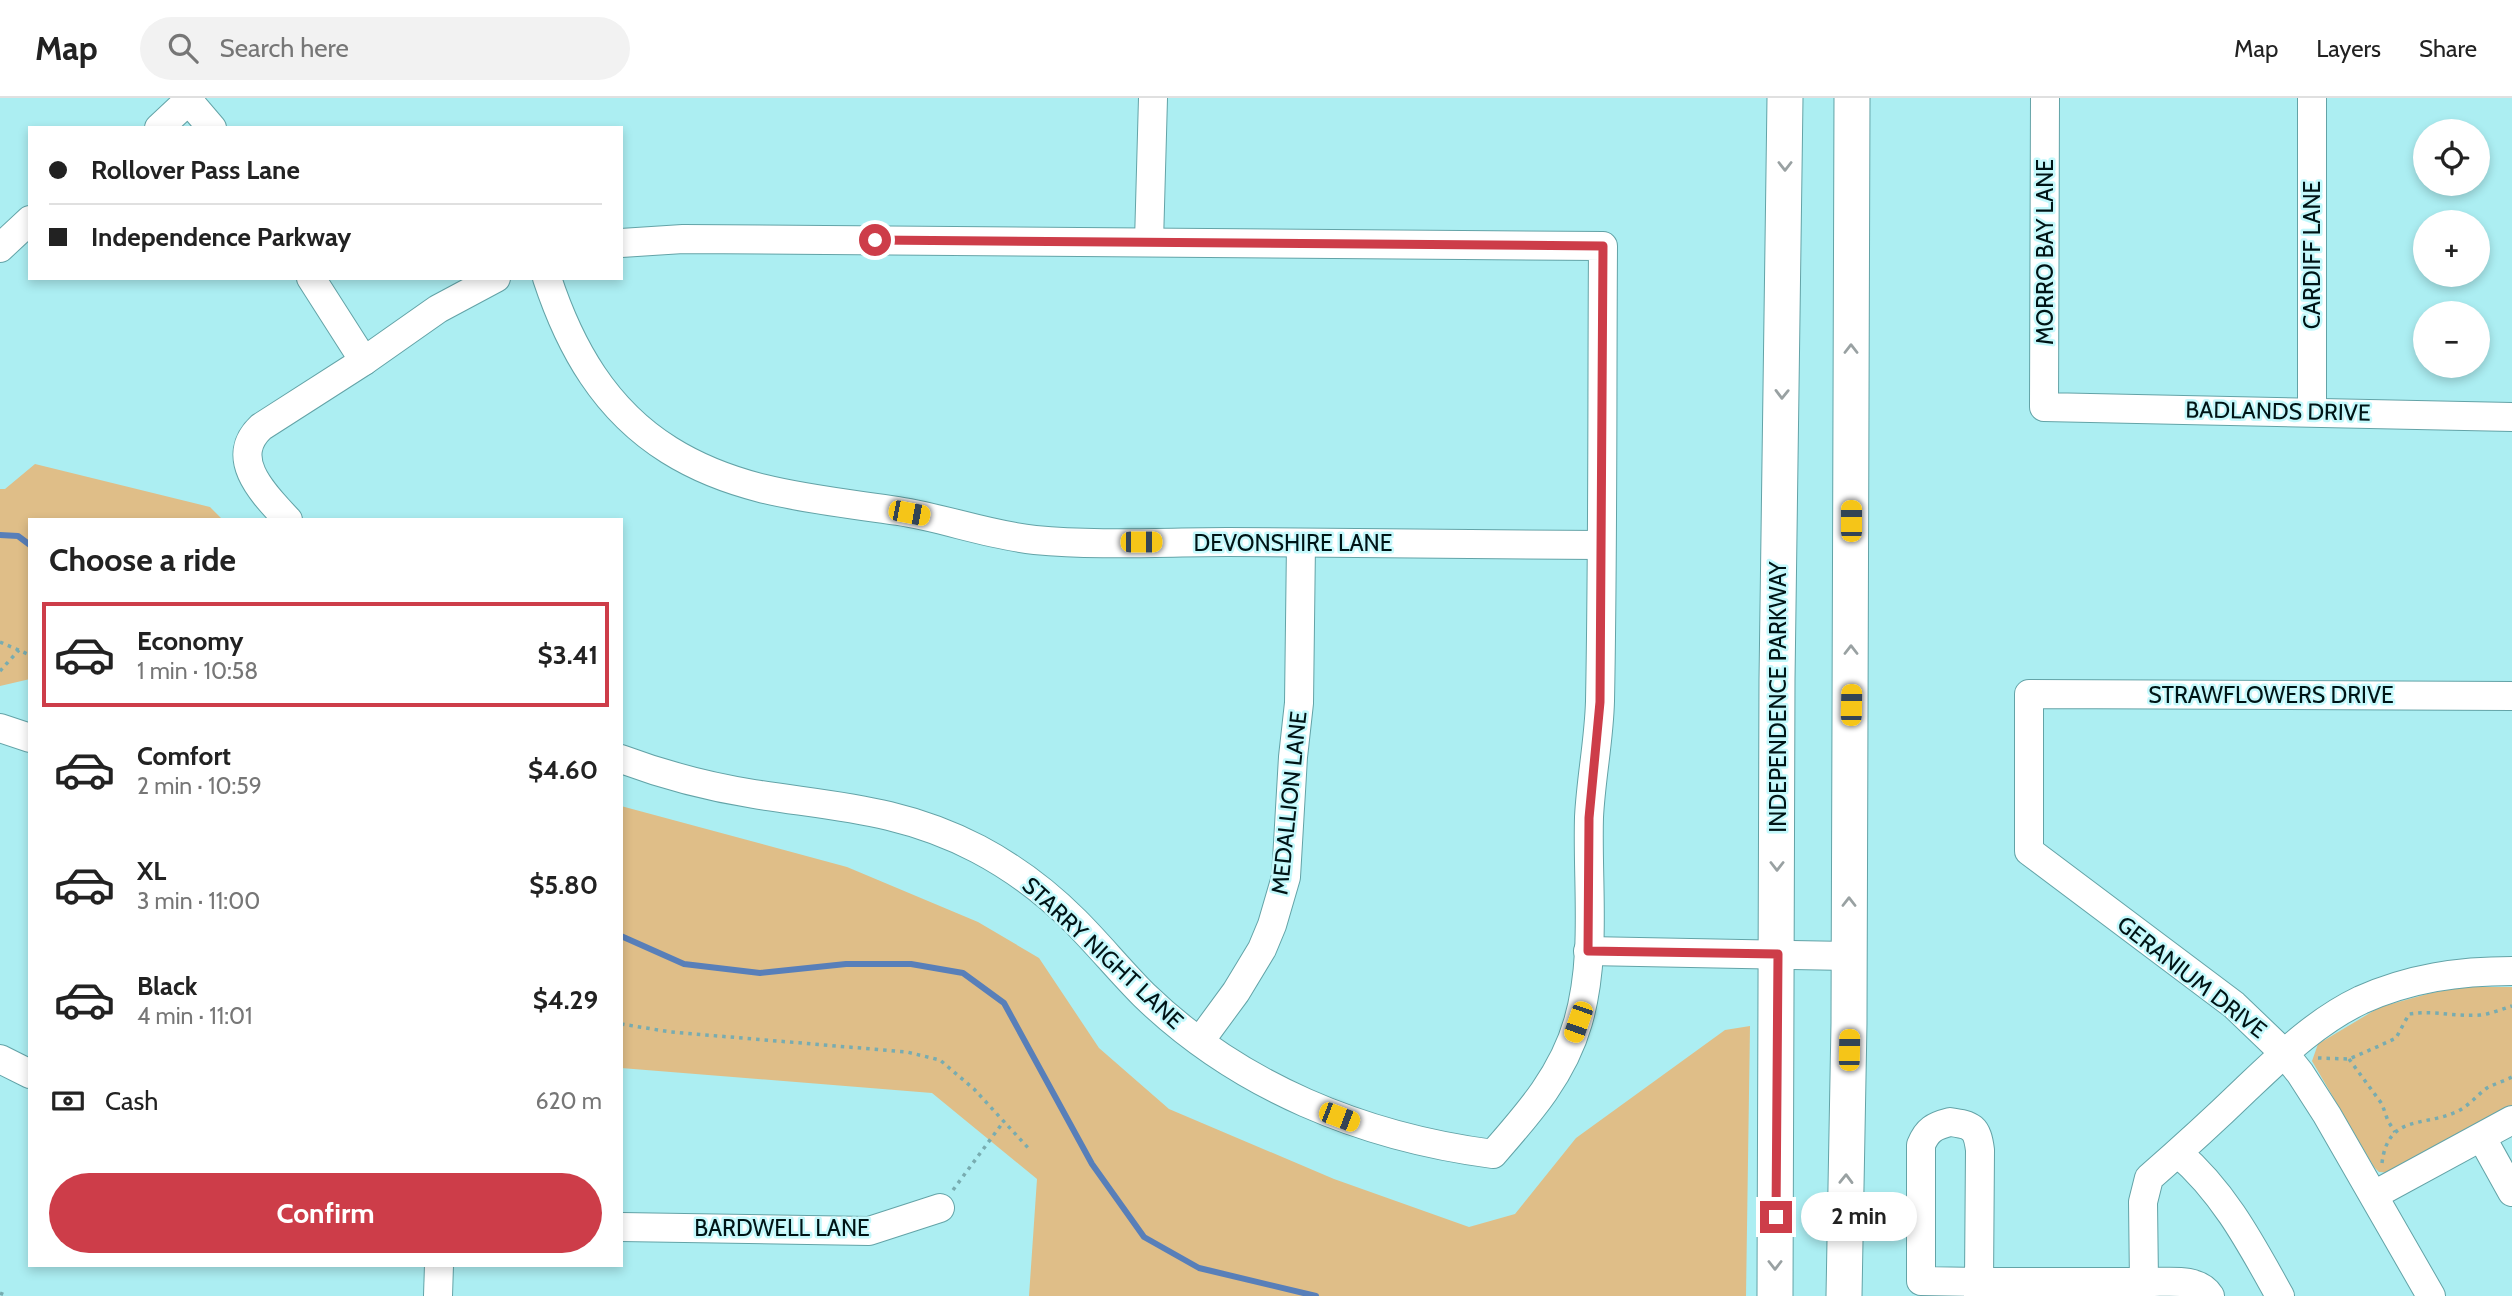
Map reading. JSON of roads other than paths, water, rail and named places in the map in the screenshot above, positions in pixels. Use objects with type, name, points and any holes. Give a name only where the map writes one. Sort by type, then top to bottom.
[{"type":"main road","name":"INDEPENDENCE PARKWAY","points":[[1775,1296],[1777,680],[1785,98]]},
{"type":"main road","points":[[1844,1296],[1849,956],[1852,98]]},
{"type":"street","points":[[1149,242],[1153,98]]},
{"type":"street","name":"MORRO BAY LANE","points":[[2044,407],[2045,98]]},
{"type":"street","name":"CARDIFF LANE","points":[[2312,98],[2312,412]]},
{"type":"street","points":[[161,126],[189,99],[210,126]]},
{"type":"street","points":[[0,248],[28,222]]},
{"type":"street","points":[[623,243],[683,239],[1603,246],[1600,702],[1589,818],[1588,951],[1849,956]]},
{"type":"street","points":[[312,280],[364,361]]},
{"type":"street","points":[[286,518],[260,490],[246,452],[252,436],[261,427],[364,361],[438,309],[492,280]]},
{"type":"street","name":"DEVONSHIRE LANE","points":[[548,280],[573,346],[585,366],[614,404],[648,436],[702,468],[733,480],[799,498],[909,513],[1035,540],[1601,545]]},
{"type":"street","name":"BADLANDS DRIVE","points":[[2044,407],[2512,417]]},
{"type":"street","name":"MEDALLION LANE","points":[[1200,1041],[1236,992],[1262,948],[1272,925],[1286,877],[1299,704],[1301,543]]},
{"type":"street","name":"STRAWFLOWERS DRIVE","points":[[2029,694],[2512,696]]},
{"type":"street","name":"GERANIUM DRIVE","points":[[2029,694],[2029,851],[2246,1015],[2284,1053],[2378,1181],[2431,1296]]},
{"type":"street","points":[[0,728],[28,737]]},
{"type":"street","name":"STARRY NIGHT LANE","points":[[623,759],[710,785],[886,814],[953,836],[1006,866],[1055,902],[1146,996],[1200,1041],[1259,1080],[1322,1111],[1412,1140],[1493,1154],[1540,1099],[1562,1063],[1571,1043],[1583,1001],[1588,951]]},
{"type":"street","points":[[2144,1282],[2143,1202],[2150,1178],[2284,1053],[2336,1014],[2382,991],[2443,975],[2512,971]]},
{"type":"street","points":[[0,1059],[28,1073]]},
{"type":"street","points":[[2378,1181],[2482,1138],[2512,1120]]},
{"type":"street","points":[[1978,1289],[1980,1150],[1977,1134],[1968,1125],[1950,1122],[1934,1126],[1925,1135],[1922,1145],[1921,1281],[1978,1289],[2144,1282],[2194,1283],[2206,1289],[2210,1296]]},
{"type":"street","points":[[2482,1138],[2512,1192]]},
{"type":"street","points":[[2178,1153],[2211,1184],[2231,1211],[2280,1296]]},
{"type":"street","name":"BARDWELL LANE","points":[[623,1227],[869,1231],[940,1208]]},
{"type":"street","points":[[438,1296],[439,1267]]},
{"type":"waterway","points":[[0,535],[18,536],[28,544]]},
{"type":"waterway","points":[[623,937],[684,964],[760,973],[846,964],[911,964],[963,973],[1004,1003],[1092,1164],[1144,1237],[1199,1268],[1316,1296]]}]
